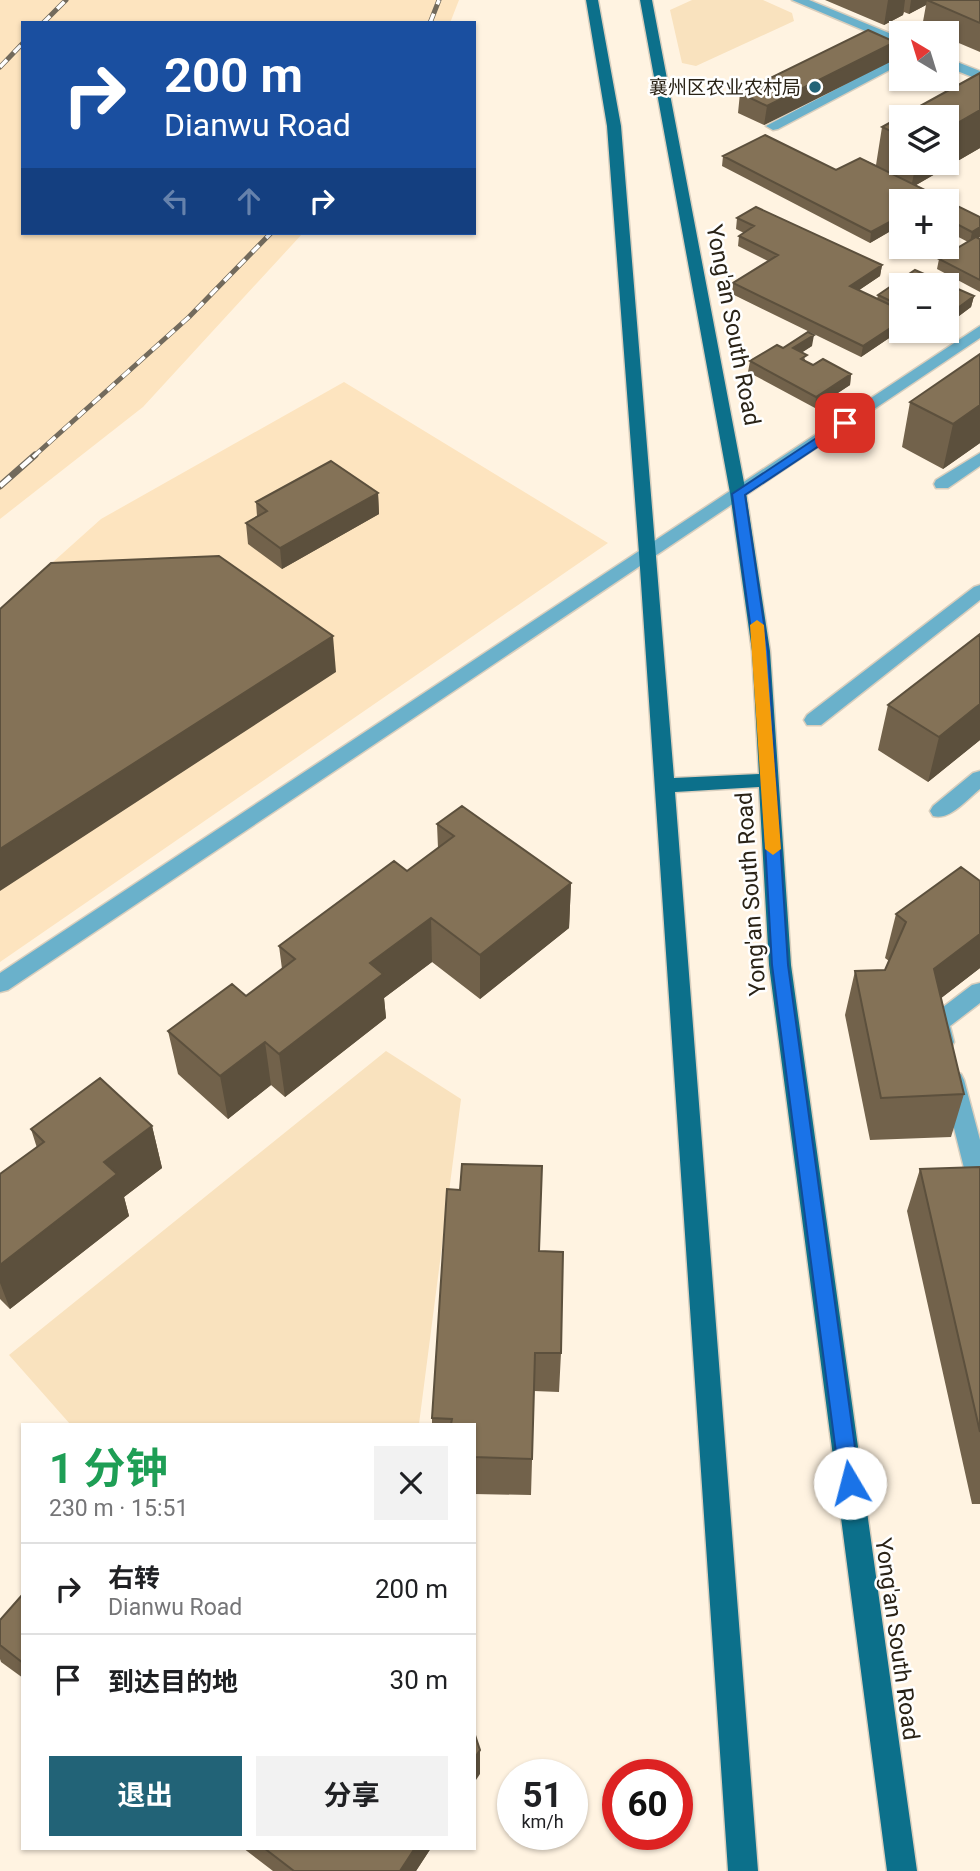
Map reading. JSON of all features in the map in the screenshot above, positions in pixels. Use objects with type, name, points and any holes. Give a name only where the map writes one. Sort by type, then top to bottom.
[{"type":"main road","points":[[592,0],[614,126],[666,785],[743,1871]]},
{"type":"main road","name":"Yong'an South Road","points":[[646,0],[738,494],[761,651],[780,965],[902,1871]]},
{"type":"main road","points":[[666,785],[769,780]]},
{"type":"street","points":[[798,0],[889,37]]},
{"type":"street","points":[[773,126],[889,65]]},
{"type":"street","points":[[959,67],[980,76]]},
{"type":"street","points":[[0,984],[980,331]]},
{"type":"street","points":[[942,484],[980,458]]},
{"type":"street","points":[[814,720],[980,591]]},
{"type":"street","points":[[940,811],[980,778]]},
{"type":"street","points":[[980,991],[938,1024],[980,1184]]},
{"type":"shaded area","points":[[0,0],[459,0],[451,21],[21,21],[21,235],[301,235],[143,407],[0,519]]},
{"type":"shaded area","points":[[692,0],[763,0],[792,13],[794,21],[696,66],[682,63],[670,10]]},
{"type":"shaded area","points":[[344,382],[608,543],[0,962],[0,636],[24,588],[101,519]]},
{"type":"shaded area","points":[[386,1051],[461,1099],[419,1423],[69,1423],[9,1355]]},
{"type":"building","points":[[927,0],[980,0],[980,23]]},
{"type":"building","points":[[868,30],[889,39],[889,45],[767,106],[740,93]]},
{"type":"building","points":[[980,73],[980,110],[959,122],[959,105],[922,105],[947,91],[959,91],[959,85]]},
{"type":"building","points":[[765,135],[836,170],[860,158],[889,172],[889,175],[895,175],[923,189],[889,189],[889,222],[871,232],[723,156]]},
{"type":"building","points":[[756,207],[882,265],[850,286],[889,304],[889,329],[863,346],[733,283],[778,255],[739,236],[754,226],[737,218]]},
{"type":"building","points":[[959,207],[980,217],[980,227],[972,232],[959,225]]},
{"type":"building","points":[[976,237],[980,239],[980,280],[939,259],[959,259],[959,247]]},
{"type":"building","points":[[889,288],[889,300],[878,295]]},
{"type":"building","points":[[959,289],[974,296],[959,307]]},
{"type":"building","points":[[808,332],[814,335],[793,348],[807,355],[801,359],[813,365],[823,359],[851,374],[816,397],[750,361],[777,345],[783,348]]},
{"type":"building","points":[[980,354],[980,405],[953,424],[910,402]]},
{"type":"building","points":[[331,461],[378,493],[280,548],[246,523],[267,511],[256,502]]},
{"type":"building","points":[[219,556],[333,636],[0,849],[0,609],[51,563]]},
{"type":"building","points":[[980,634],[980,704],[939,737],[888,705]]},
{"type":"building","points":[[462,806],[571,883],[480,955],[431,918],[370,963],[383,974],[279,1054],[265,1042],[220,1076],[168,1031],[232,984],[246,996],[295,959],[279,946],[394,861],[407,871],[454,836],[437,824]]},
{"type":"building","points":[[961,867],[980,881],[980,934],[934,969],[964,1094],[881,1098],[855,971],[885,970],[906,922],[896,914]]},
{"type":"building","points":[[100,1078],[152,1126],[104,1162],[117,1174],[0,1265],[0,1174],[44,1142],[31,1129]]},
{"type":"building","points":[[462,1164],[542,1166],[539,1251],[563,1252],[561,1353],[535,1353],[532,1459],[476,1457],[476,1423],[451,1423],[452,1419],[432,1418],[447,1189],[460,1190]]},
{"type":"building","points":[[980,1167],[980,1432],[920,1169]]},
{"type":"building","points":[[21,1596],[21,1661],[0,1645],[0,1620]]},
{"type":"building","points":[[476,1738],[480,1750],[476,1756]]},
{"type":"building","points":[[267,1850],[414,1850],[400,1871],[294,1871]]},
{"type":"railway","points":[[45,21],[66,0]]},
{"type":"railway","points":[[431,21],[439,0]]},
{"type":"railway","points":[[0,67],[21,45]]},
{"type":"railway","points":[[33,457],[189,317],[269,235]]},
{"type":"railway","points":[[0,486],[35,455]]},
{"type":"slow traffic","points":[[757,625],[761,651],[773,849]]},
{"type":"place","name":"襄州区农业农村局","points":[[815,87]]},
{"type":"route","points":[[845,423],[738,494],[761,651],[780,965],[850,1483]]}]
